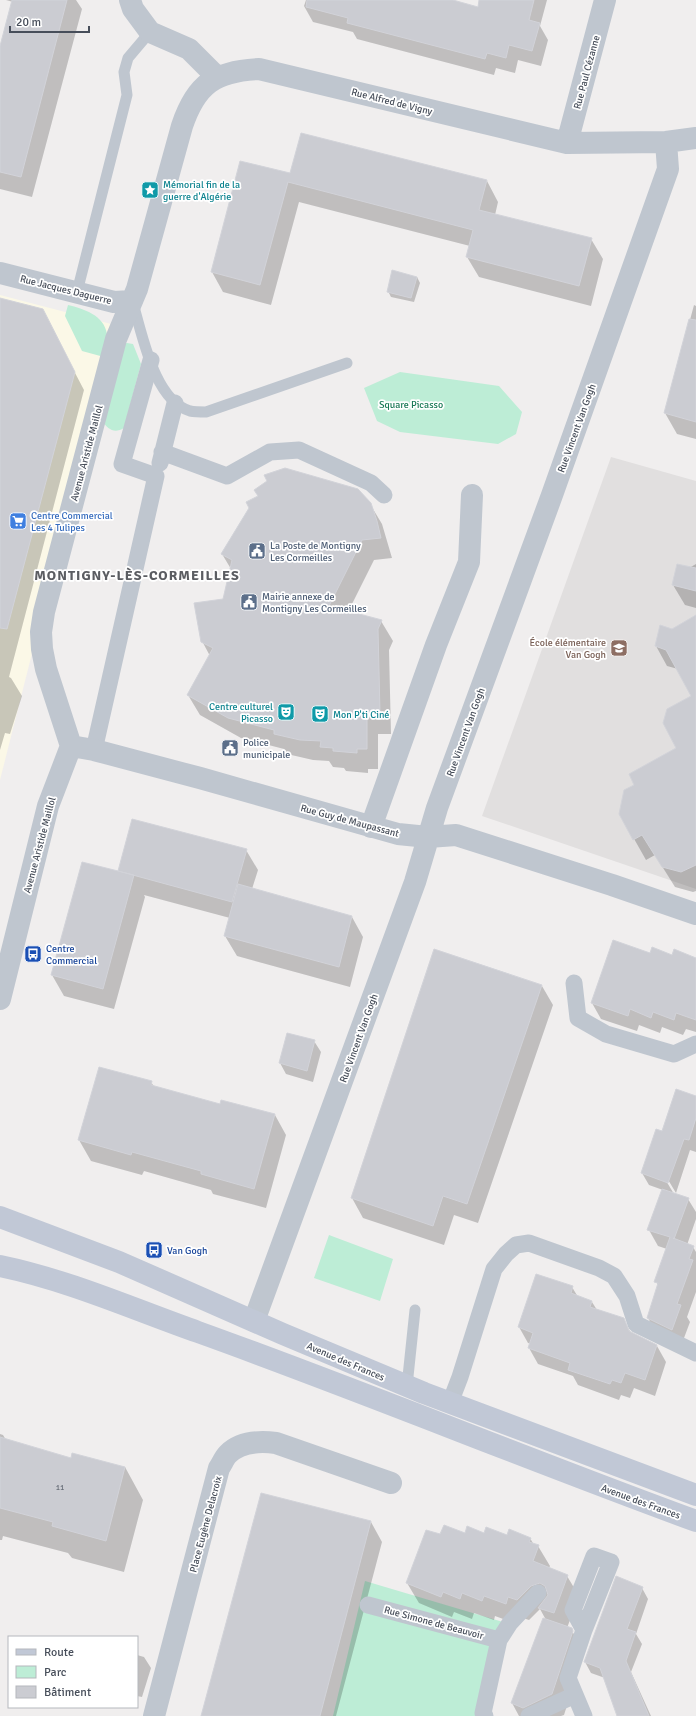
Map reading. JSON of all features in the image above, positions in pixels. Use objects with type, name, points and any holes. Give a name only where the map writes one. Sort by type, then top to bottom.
[{"type":"main road","name":"Avenue des Frances","points":[[0,1217],[119,1262],[254,1322],[407,1386],[696,1495]]},
{"type":"main road","name":"Avenue des Frances","points":[[0,1266],[59,1282],[276,1360],[526,1458],[696,1521]]},
{"type":"street","points":[[130,0],[137,14],[150,32],[189,49],[217,77]]},
{"type":"street","name":"Rue Paul Cézanne","points":[[567,143],[605,0]]},
{"type":"street","name":"Rue Alfred de Vigny","points":[[217,77],[243,70],[259,69],[567,143],[666,142],[696,138]]},
{"type":"street","name":"Avenue Aristide Maillol","points":[[0,999],[48,806],[71,746],[46,669],[42,649],[41,632],[44,612],[116,339],[137,289],[187,112],[194,97],[217,77]]},
{"type":"street","name":"Rue Vincent Van Gogh","points":[[254,1322],[415,882],[437,808],[552,495],[668,169],[666,142]]},
{"type":"street","name":"Rue Jacques Daguerre","points":[[0,273],[114,302],[132,301]]},
{"type":"street","points":[[151,360],[122,464],[156,476]]},
{"type":"street","points":[[94,750],[156,476],[175,403]]},
{"type":"street","points":[[162,452],[227,476],[270,452],[299,450],[371,483],[384,495]]},
{"type":"street","points":[[372,827],[436,646],[468,562],[472,495]]},
{"type":"street","name":"Rue Guy de Maupassant","points":[[71,746],[94,750],[398,834],[428,837],[456,835],[612,885],[696,914]]},
{"type":"street","points":[[574,983],[578,1018],[606,1034],[674,1054],[696,1044]]},
{"type":"street","points":[[450,1403],[460,1377],[494,1269],[506,1254],[516,1245],[529,1243],[599,1268],[614,1276],[627,1296],[636,1324],[696,1353]]},
{"type":"street","name":"Place Eugène Delacroix","points":[[154,1716],[219,1468],[228,1454],[241,1446],[252,1443],[264,1441],[276,1443],[392,1483]]},
{"type":"street","points":[[485,1716],[483,1713],[499,1640],[510,1623],[538,1593]]},
{"type":"street","name":"Rue Simone de Beauvoir","points":[[368,1604],[499,1640]]},
{"type":"street","points":[[584,1630],[568,1678],[584,1716]]},
{"type":"street","points":[[529,1716],[575,1695]]},
{"type":"lane","points":[[77,292],[127,94],[124,72],[128,58],[150,32]]},
{"type":"lane","points":[[132,301],[158,382],[175,403],[191,411],[206,412],[347,363]]},
{"type":"lane","points":[[407,1386],[414,1310]]},
{"type":"shaded area","points":[[0,295],[115,325],[0,780]]},
{"type":"shaded area","name":"École élémentaire Van Gogh","points":[[611,457],[696,481],[696,889],[482,816]]},
{"type":"green space","points":[[68,305],[87,311],[102,322],[107,334],[104,357],[82,351],[65,316]]},
{"type":"green space","points":[[123,344],[133,344],[141,364],[124,428],[114,431],[102,421]]},
{"type":"green space","name":"Square Picasso","points":[[400,372],[499,386],[522,412],[516,434],[498,444],[400,432],[377,421],[364,388]]},
{"type":"green space","points":[[329,1235],[393,1259],[380,1301],[314,1278]]},
{"type":"green space","points":[[365,1581],[503,1622],[485,1716],[333,1716]]},
{"type":"building","points":[[12,0],[67,0],[21,177],[0,172],[0,46]]},
{"type":"building","points":[[307,0],[453,0],[478,7],[479,0],[534,0],[529,20],[540,23],[532,51],[509,45],[506,58],[487,53],[485,59],[347,23],[348,18],[306,7]]},
{"type":"building","points":[[301,133],[487,180],[479,210],[592,238],[579,286],[466,257],[473,230],[288,182],[260,285],[211,272],[240,161],[290,173]]},
{"type":"building","points":[[392,270],[417,277],[411,298],[387,292]]},
{"type":"building","name":"Centre Commercial Les 4 Tulipes","points":[[0,298],[43,309],[75,372],[7,629],[0,628]]},
{"type":"building","points":[[689,319],[696,320],[696,422],[664,413]]},
{"type":"building","points":[[285,468],[358,489],[371,503],[377,521],[381,538],[362,540],[329,606],[382,620],[378,629],[380,714],[367,714],[367,749],[357,749],[357,753],[333,751],[333,748],[320,747],[321,741],[300,740],[274,734],[274,730],[228,718],[187,695],[213,648],[201,642],[194,603],[223,599],[232,560],[221,554],[249,508],[246,502],[258,496],[254,490],[267,481],[264,475]]},
{"type":"building","points":[[677,564],[696,568],[696,591],[672,585]]},
{"type":"building","points":[[696,615],[696,865],[681,872],[662,867],[642,835],[633,840],[619,814],[624,790],[634,785],[629,774],[676,748],[663,723],[667,709],[691,696],[666,650],[655,646],[660,625],[672,629]]},
{"type":"building","points":[[132,819],[247,849],[232,902],[118,871]]},
{"type":"building","points":[[82,862],[134,875],[103,989],[51,975]]},
{"type":"building","points":[[238,884],[352,916],[339,967],[224,936]]},
{"type":"building","points":[[613,940],[650,953],[652,947],[672,955],[674,949],[696,958],[696,1020],[676,1013],[674,1020],[653,1012],[651,1018],[630,1009],[628,1016],[591,1003]]},
{"type":"building","points":[[434,949],[542,985],[467,1204],[443,1196],[433,1226],[351,1198]]},
{"type":"building","points":[[287,1033],[315,1040],[307,1071],[279,1063]]},
{"type":"building","points":[[99,1067],[152,1081],[151,1085],[220,1104],[221,1100],[275,1114],[254,1189],[201,1174],[201,1171],[132,1152],[131,1155],[78,1140]]},
{"type":"building","points":[[676,1089],[696,1096],[696,1118],[689,1140],[684,1139],[668,1183],[641,1173],[656,1129],[662,1131]]},
{"type":"building","points":[[662,1189],[689,1198],[674,1238],[694,1246],[689,1259],[693,1260],[677,1304],[681,1305],[672,1330],[647,1318],[658,1283],[654,1282],[670,1237],[647,1230]]},
{"type":"building","points":[[536,1274],[573,1286],[571,1293],[592,1301],[590,1307],[624,1318],[629,1331],[657,1345],[645,1380],[625,1373],[621,1383],[612,1380],[610,1384],[568,1370],[570,1363],[528,1348],[533,1333],[518,1327]]},
{"type":"building","points":[[0,1437],[71,1458],[72,1453],[125,1467],[106,1541],[52,1526],[53,1522],[0,1508]]},
{"type":"building","points":[[261,1493],[371,1521],[320,1716],[201,1716]]},
{"type":"building","points":[[444,1525],[465,1533],[467,1526],[484,1533],[486,1527],[507,1535],[509,1529],[531,1538],[529,1542],[539,1545],[533,1561],[568,1575],[554,1613],[538,1608],[548,1595],[545,1586],[540,1583],[531,1586],[517,1600],[508,1597],[506,1604],[484,1596],[482,1601],[462,1593],[460,1599],[443,1592],[441,1597],[406,1583],[426,1530],[440,1534]]},
{"type":"building","points":[[616,1576],[643,1587],[627,1629],[636,1632],[626,1661],[649,1716],[617,1716],[600,1668],[584,1662]]},
{"type":"building","points":[[543,1618],[572,1628],[573,1631],[552,1694],[523,1708],[511,1703]]},
{"type":"place","name":"Mémorial fin de la guerre d'Algérie","points":[[150,190]]},
{"type":"place","name":"Centre Commercial Les 4 Tulipes","points":[[18,521]]},
{"type":"place","name":"La Poste de Montigny Les Cormeilles","points":[[257,551]]},
{"type":"place","name":"Mairie annexe de Montigny Les Cormeilles","points":[[249,602]]},
{"type":"place","name":"École élémentaire Van Gogh","points":[[619,648]]},
{"type":"place","name":"Centre culturel Picasso","points":[[286,712]]},
{"type":"place","name":"Mon P'ti Ciné","points":[[320,714]]},
{"type":"place","name":"Police municipale","points":[[230,748]]},
{"type":"place","name":"Centre Commercial","points":[[33,954]]},
{"type":"place","name":"Van Gogh","points":[[154,1250]]},
{"type":"district","name":"MONTIGNY-LÈS-CORMEILLES","points":[[137,575]]}]
